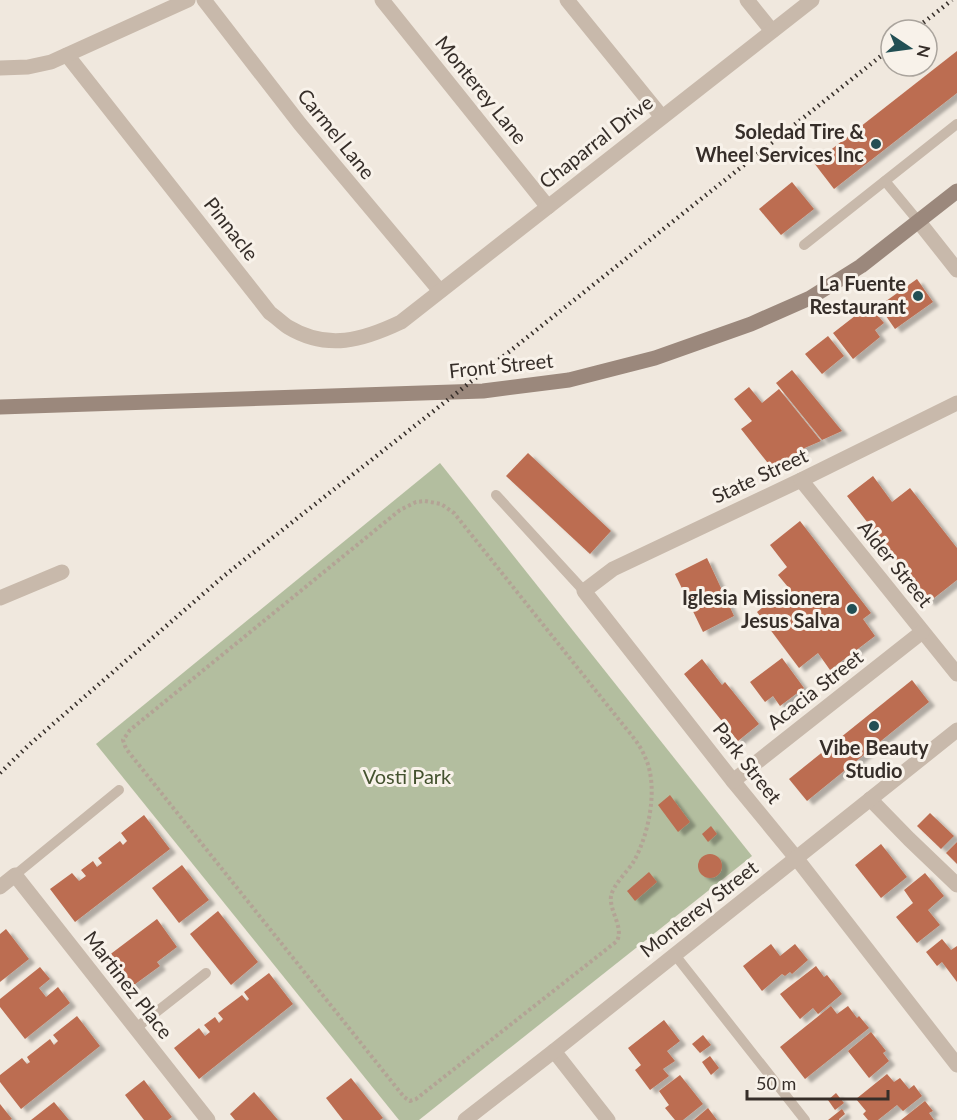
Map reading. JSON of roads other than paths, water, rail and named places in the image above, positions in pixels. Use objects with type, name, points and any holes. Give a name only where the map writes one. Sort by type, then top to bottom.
[{"type":"main road","name":"Front Street","points":[[0,407],[483,391],[569,380],[666,354],[752,324],[810,298],[861,266],[957,191]]},
{"type":"street","points":[[0,68],[28,67],[51,62],[188,0]]},
{"type":"street","name":"Carmel Lane","points":[[204,0],[300,124],[440,291]]},
{"type":"street","name":"Monterey Lane","points":[[382,0],[548,207]]},
{"type":"street","points":[[567,0],[662,117]]},
{"type":"street","points":[[747,0],[772,31]]},
{"type":"street","name":"Chaparral Drive","points":[[405,318],[812,0]]},
{"type":"street","name":"Pinnacle","points":[[67,55],[270,313],[288,327],[309,337],[332,341],[355,340],[377,333],[405,318]]},
{"type":"street","points":[[919,222],[957,270]]},
{"type":"street","name":"State Street","points":[[585,591],[613,568],[801,480],[957,403]]},
{"type":"street","name":"Alder Street","points":[[801,480],[957,674]]},
{"type":"street","points":[[0,598],[62,572]]},
{"type":"street","name":"Park Street","points":[[585,591],[957,1065]]},
{"type":"street","name":"Acacia Street","points":[[733,781],[922,632]]},
{"type":"street","name":"Monterey Street","points":[[465,1120],[554,1052],[957,730]]},
{"type":"street","points":[[870,799],[957,885]]},
{"type":"street","points":[[0,887],[15,875]]},
{"type":"street","name":"Martinez Place","points":[[15,875],[208,1120]]},
{"type":"street","points":[[554,1052],[608,1120]]},
{"type":"lane","points":[[804,245],[957,124]]},
{"type":"lane","points":[[885,181],[919,222]]},
{"type":"lane","name":"Park Street","points":[[496,495],[585,591]]},
{"type":"lane","points":[[15,875],[119,790]]},
{"type":"lane","points":[[675,955],[805,1120]]},
{"type":"lane","points":[[135,1028],[206,973]]},
{"type":"railway","points":[[929,18],[952,0]]},
{"type":"railway","points":[[0,773],[30,744],[225,575],[879,58]]},
{"type":"place","name":"Soledad Tire & Wheel Services Inc","points":[[876,144]]},
{"type":"place","name":"La Fuente Restaurant","points":[[918,296]]},
{"type":"place","name":"Iglesia Missionera Jesus Salva","points":[[852,609]]},
{"type":"place","name":"Vibe Beauty Studio","points":[[874,726]]},
{"type":"park label","name":"Vosti Park","points":[[407,777]]}]
